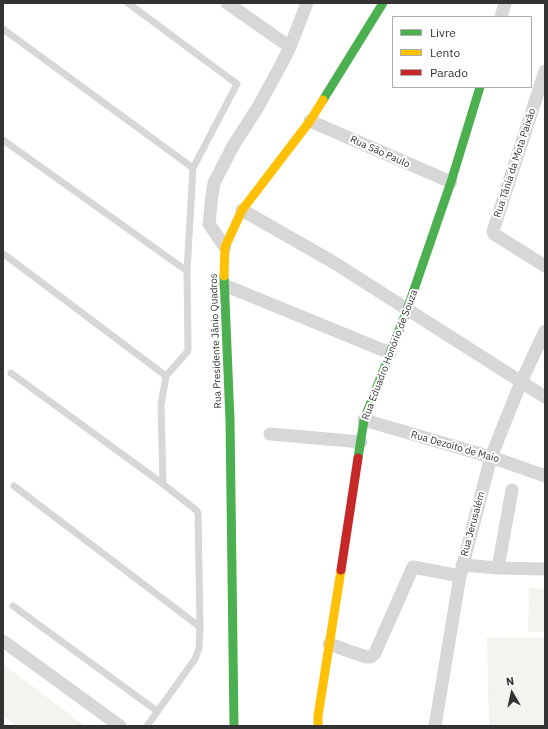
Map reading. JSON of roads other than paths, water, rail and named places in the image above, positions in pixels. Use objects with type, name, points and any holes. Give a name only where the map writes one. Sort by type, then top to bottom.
[{"type":"street","points":[[227,3],[290,47]]},
{"type":"street","points":[[225,248],[209,224],[214,183],[233,146],[258,107],[290,47],[307,3]]},
{"type":"street","name":"Rua Presidente Jânio Quadros","points":[[234,726],[230,420],[224,285],[225,248],[242,210],[310,121],[383,3]]},
{"type":"street","points":[[501,16],[505,3]]},
{"type":"street","name":"Rua Tânia da Mota Paixão","points":[[545,71],[493,232],[545,266]]},
{"type":"street","name":"Rua Eduadro Honório de Souza","points":[[318,726],[318,716],[364,420],[408,310],[451,182],[480,88]]},
{"type":"street","name":"Rua São Paulo","points":[[310,121],[451,182]]},
{"type":"street","points":[[242,210],[321,255],[545,397]]},
{"type":"street","points":[[224,285],[390,353]]},
{"type":"street","name":"Rua Jerusalém","points":[[435,726],[461,571],[491,457],[521,382],[545,332]]},
{"type":"street","name":"Rua Dezoito de Maio","points":[[364,420],[491,457],[545,476]]},
{"type":"street","points":[[270,434],[361,442]]},
{"type":"street","points":[[498,568],[512,490]]},
{"type":"street","points":[[329,644],[366,657],[371,657],[375,653],[413,567],[461,571],[498,568],[545,569]]},
{"type":"street","points":[[3,641],[120,726]]},
{"type":"lane","points":[[128,3],[237,84],[194,168],[187,271],[188,351],[166,376],[161,405],[163,484]]},
{"type":"lane","points":[[3,29],[194,168]]},
{"type":"lane","points":[[3,140],[187,271]]},
{"type":"lane","points":[[5,255],[166,376]]},
{"type":"lane","points":[[11,373],[163,484],[198,513],[199,648],[195,659],[147,726]]},
{"type":"lane","points":[[14,486],[200,627]]},
{"type":"lane","points":[[13,606],[157,711]]}]
